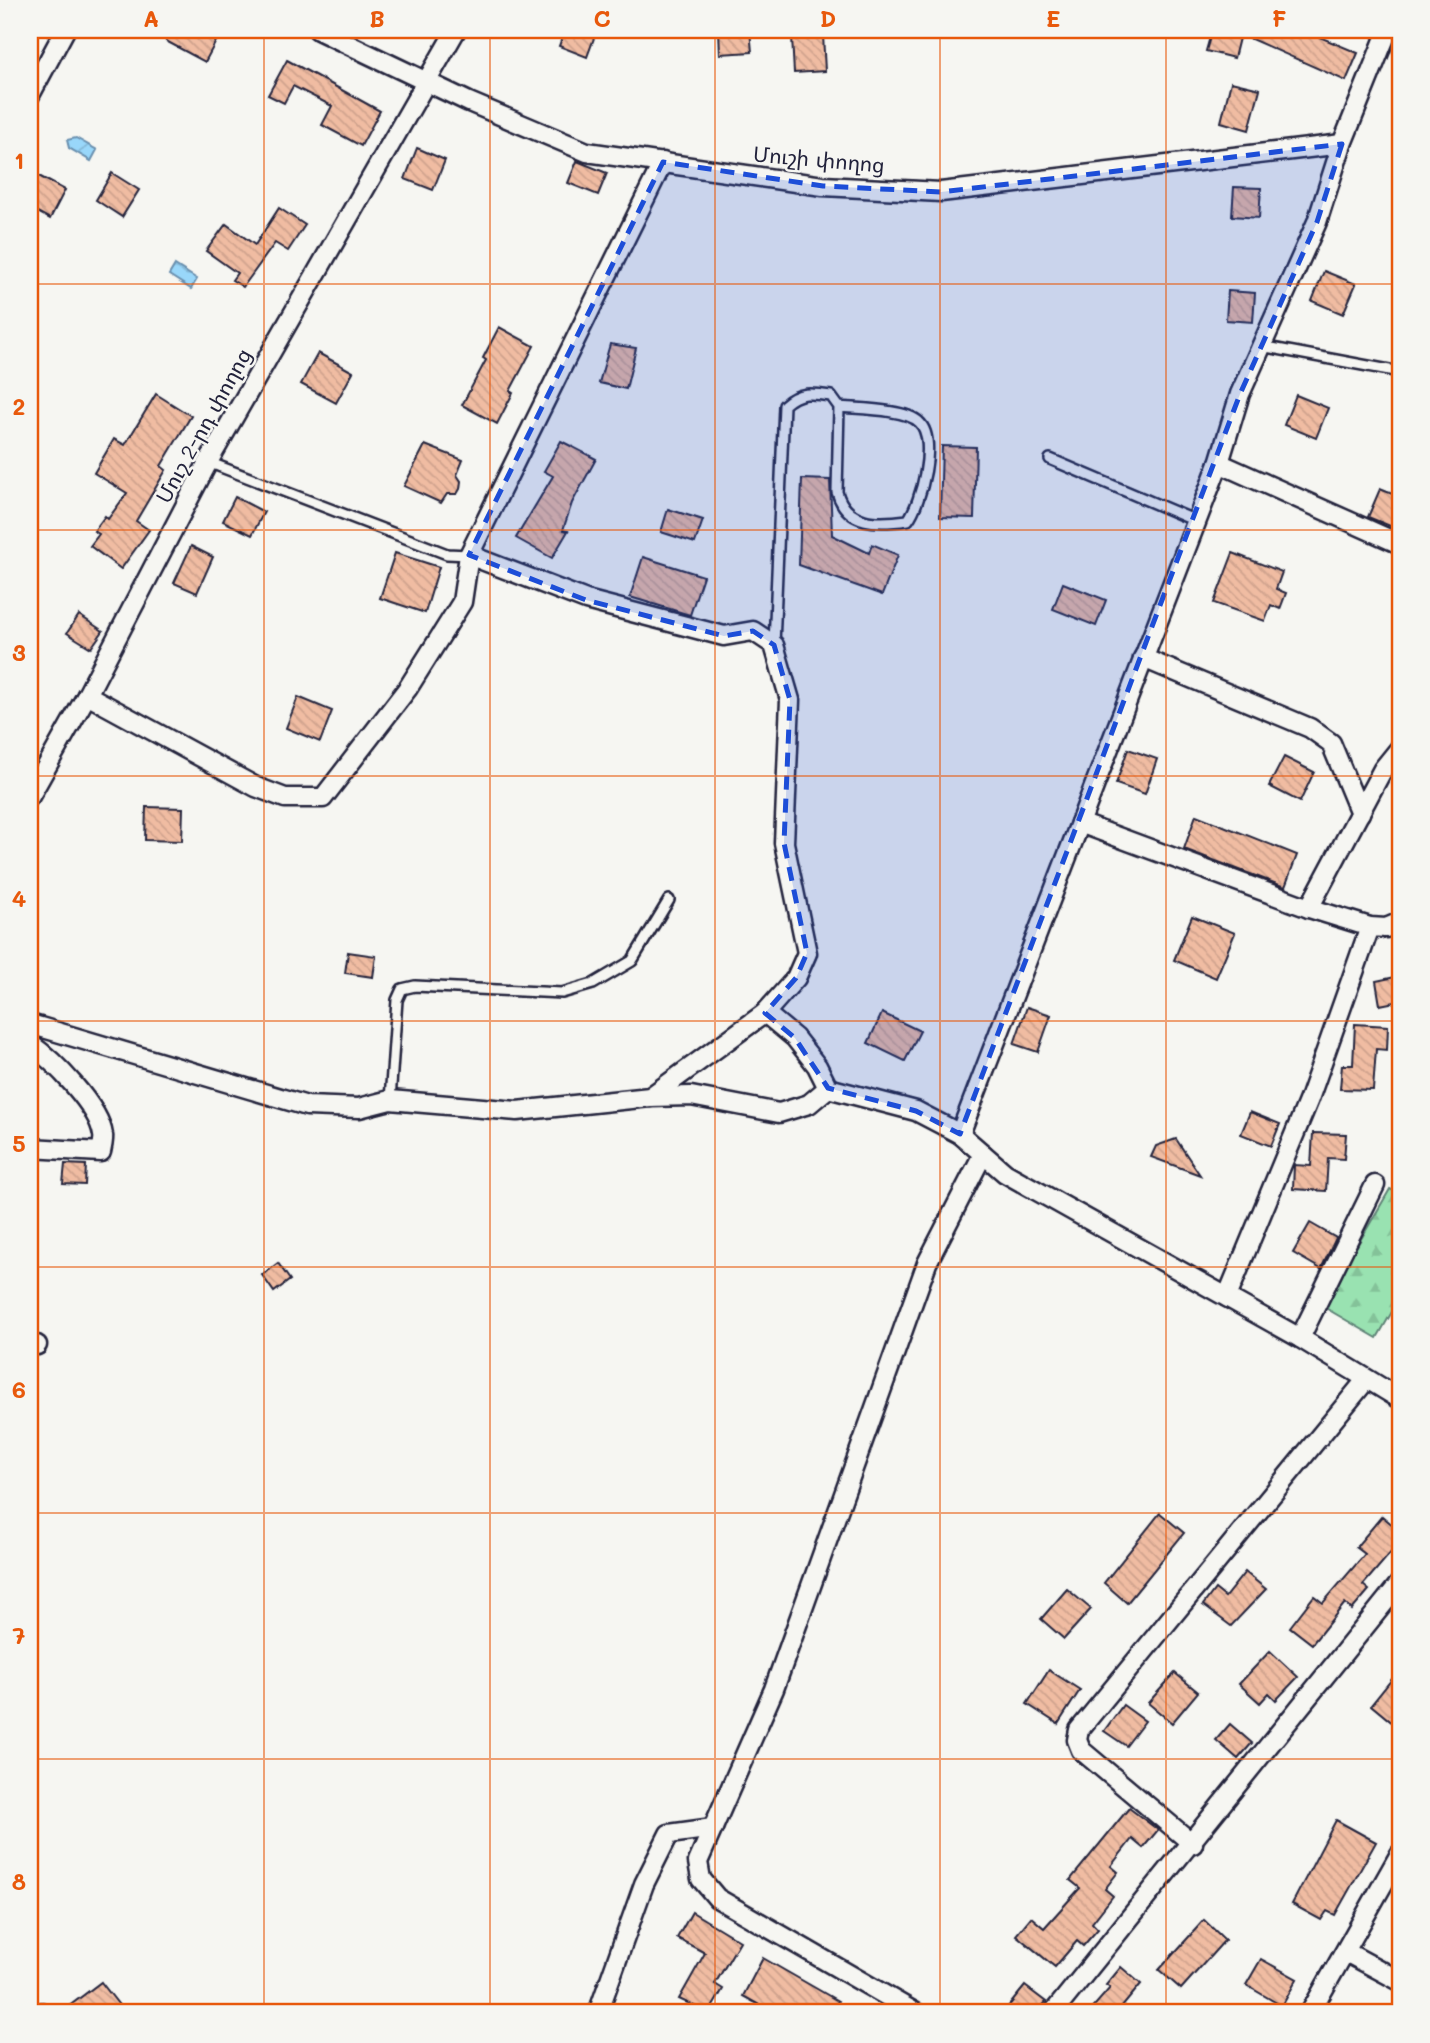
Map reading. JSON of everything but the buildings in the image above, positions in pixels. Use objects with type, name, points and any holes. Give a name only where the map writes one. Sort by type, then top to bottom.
[{"type":"street","points":[[30,95],[65,30]]},
{"type":"street","name":"Մուշի փողոց","points":[[318,30],[424,82],[587,152],[663,162],[724,174],[823,186],[941,192],[1342,144]]},
{"type":"street","name":"Մուշ 2-րդ փողոց","points":[[30,796],[87,695],[208,462],[456,30]]},
{"type":"street","points":[[960,1134],[1219,463],[1259,346],[1317,222],[1342,144],[1388,30]]},
{"type":"street","points":[[87,695],[256,787],[285,798],[323,798],[408,688],[462,602],[469,555],[663,162]]},
{"type":"street","points":[[1219,463],[1400,544]]},
{"type":"street","points":[[469,555],[586,600],[724,636],[753,631],[774,645],[790,700],[783,843],[807,953],[796,978],[765,1013],[650,1097]]},
{"type":"street","points":[[1143,658],[1310,728],[1331,743],[1360,813]]},
{"type":"street","points":[[1309,908],[1383,769],[1400,748]]},
{"type":"street","points":[[1080,824],[1309,908],[1370,927],[1386,928],[1400,922]]},
{"type":"street","points":[[1227,1297],[1309,1099],[1370,927]]},
{"type":"street","points":[[765,1013],[795,1038],[817,1066],[828,1088],[916,1111],[960,1134],[1005,1173],[1300,1338],[1400,1399]]},
{"type":"street","points":[[30,1024],[307,1106],[359,1108],[390,1100],[517,1111],[650,1097],[691,1096],[779,1114],[809,1104],[828,1088]]},
{"type":"street","points":[[30,1044],[68,1076],[94,1114],[104,1135],[101,1152],[30,1148]]},
{"type":"street","points":[[916,2013],[717,1898],[701,1879],[698,1862],[774,1689],[927,1263],[983,1154]]},
{"type":"street","points":[[1300,1338],[1375,1185]]},
{"type":"street","points":[[1193,1844],[1081,1750],[1077,1740],[1079,1730],[1366,1380]]},
{"type":"street","points":[[1053,2013],[1193,1844],[1400,1583]]},
{"type":"street","points":[[598,2013],[644,1884],[669,1833],[713,1828]]},
{"type":"street","points":[[1310,2013],[1400,1854]]},
{"type":"street","points":[[1346,1952],[1400,1981]]},
{"type":"lane","points":[[1259,346],[1400,372]]},
{"type":"lane","points":[[774,645],[784,405],[794,395],[809,393],[831,396],[839,407],[837,492],[840,504],[851,517],[866,522],[908,520],[914,512],[928,464],[926,432],[919,421],[904,415],[839,407]]},
{"type":"lane","points":[[1050,459],[1196,521]]},
{"type":"lane","points":[[208,462],[447,554],[469,555]]},
{"type":"lane","points":[[390,1100],[397,1000],[402,989],[415,986],[562,993],[593,984],[632,961],[669,900]]},
{"type":"highlighted area","points":[[1342,144],[1317,222],[1240,394],[960,1134],[916,1111],[828,1088],[795,1038],[765,1013],[796,978],[807,953],[784,843],[790,700],[774,645],[753,631],[724,636],[586,600],[469,555],[663,162],[823,186],[941,192]]},
{"type":"green space","points":[[1390,1189],[1400,1194],[1400,1298],[1377,1338],[1322,1306]]},
{"type":"water","points":[[76,138],[97,150],[91,161],[69,148],[67,140]]},
{"type":"water","points":[[175,265],[197,279],[191,289],[169,275]]}]
